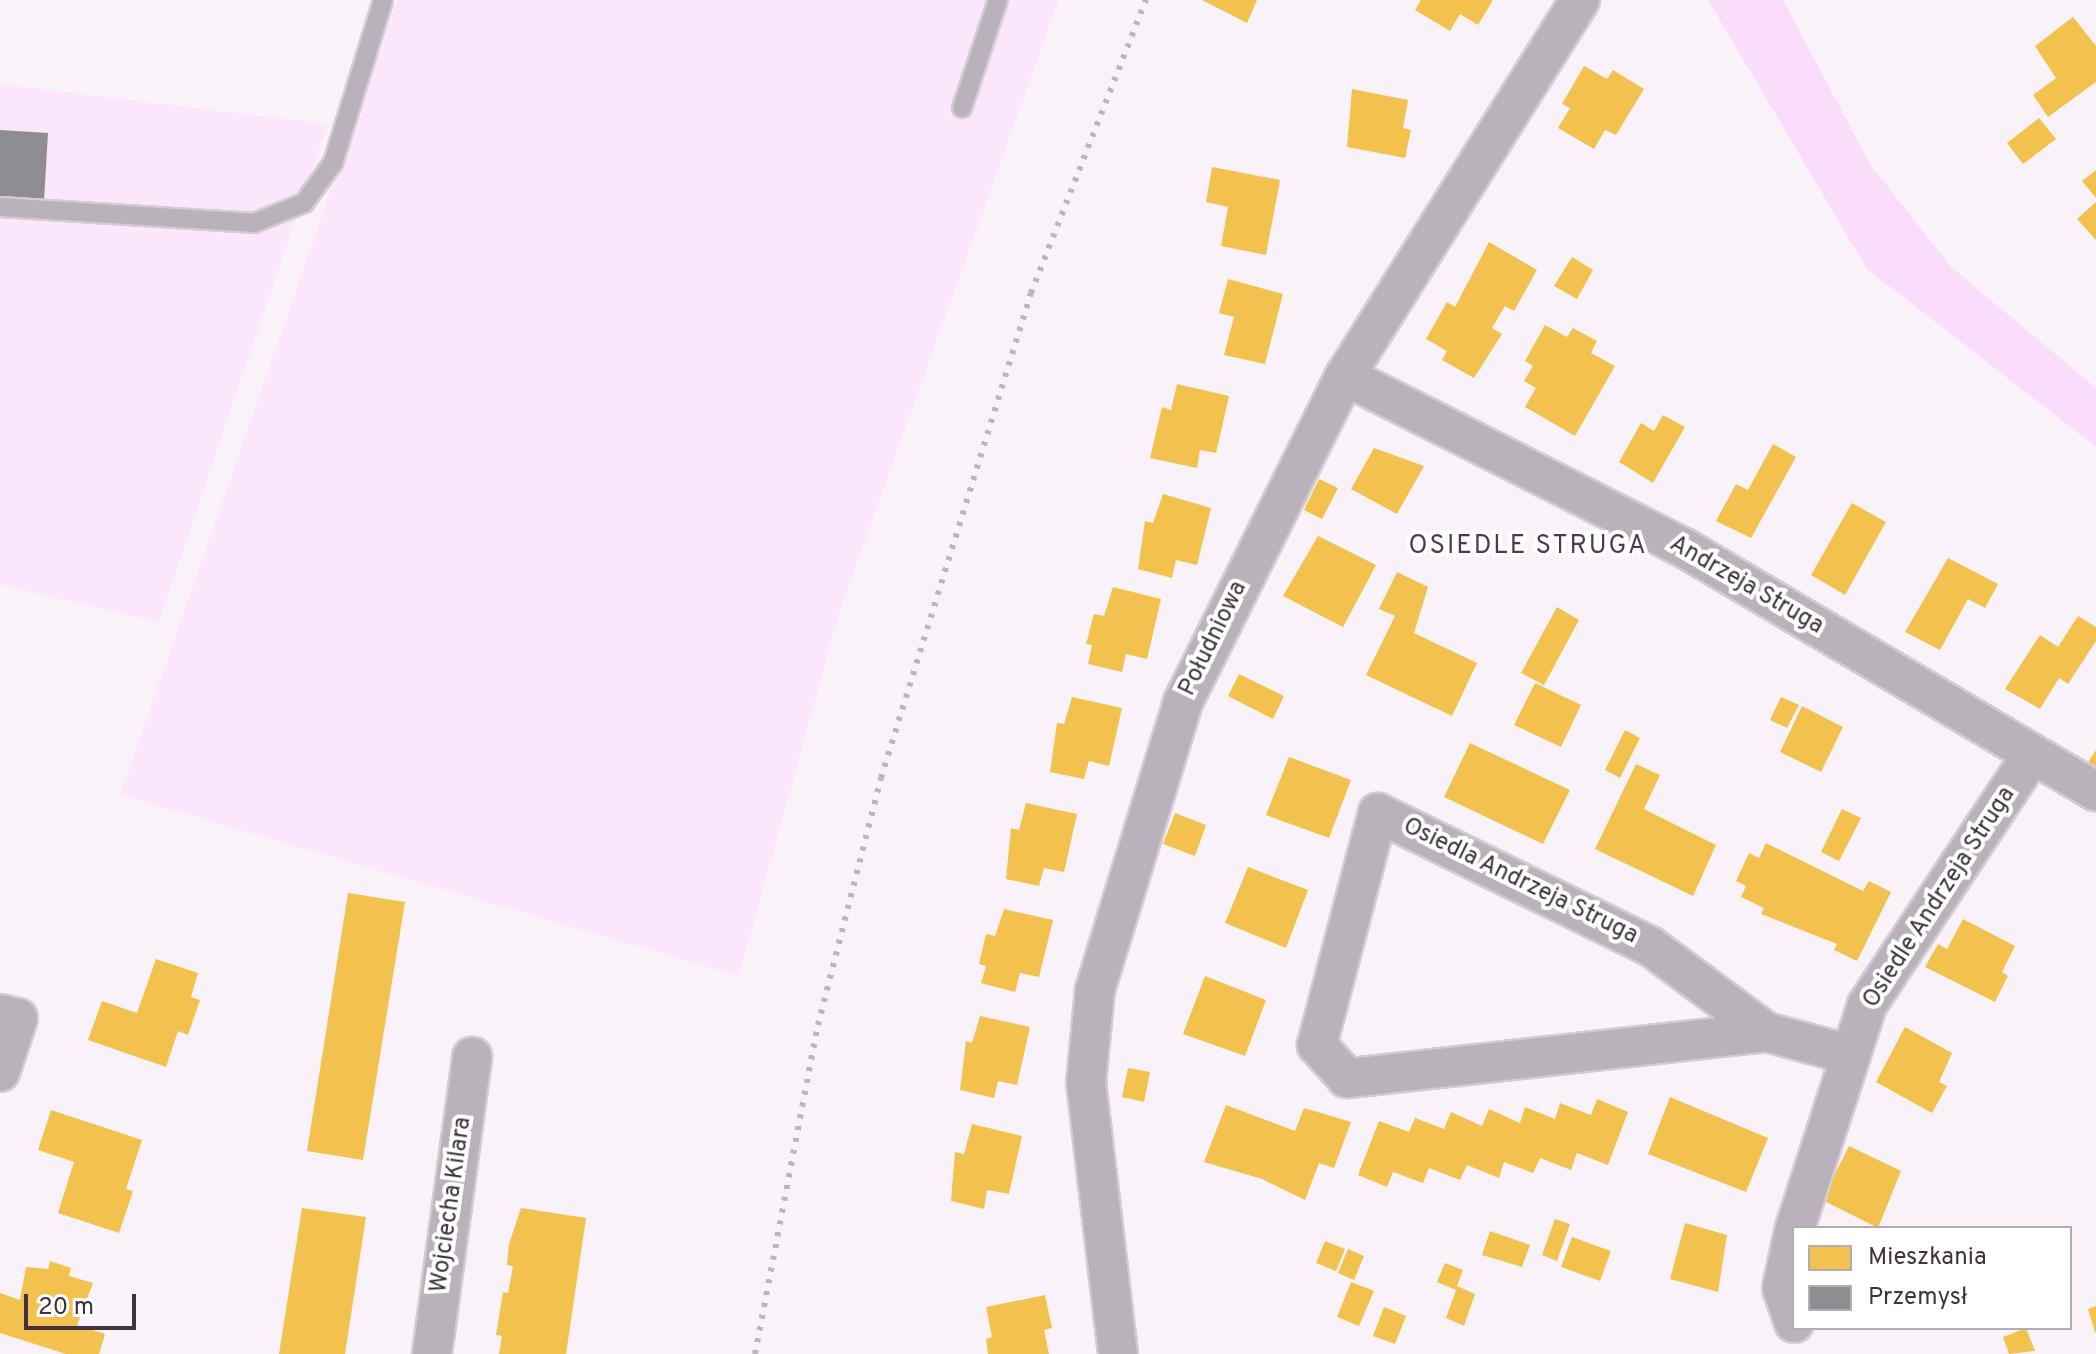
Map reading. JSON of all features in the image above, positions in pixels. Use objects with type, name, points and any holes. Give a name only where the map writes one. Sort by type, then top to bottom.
[{"type":"street","name":"Południowa","points":[[1118,1354],[1086,1083],[1095,990],[1183,702],[1345,376],[1580,0]]},
{"type":"street","name":"Andrzeja Struga","points":[[1345,376],[1686,549],[2096,791]]},
{"type":"street","name":"Osiedle Andrzeja Struga","points":[[1795,1226],[1867,1005],[2032,755]]},
{"type":"street","name":"Osiedla Andrzeja Struga","points":[[1766,1032],[1347,1078],[1317,1045],[1378,813],[1650,946],[1766,1032],[1789,1042],[1851,1055]]},
{"type":"street","points":[[0,1014],[18,1018],[0,1072]]},
{"type":"street","name":"Wojciecha Kilara","points":[[432,1354],[472,1057]]},
{"type":"street","name":"Osiedle Andrzeja Struga","points":[[1792,1240],[1782,1288],[1792,1316]]},
{"type":"street","name":"Osiedle Andrzeja Struga","points":[[1797,1330],[1805,1354]]},
{"type":"lane","points":[[0,207],[254,223],[304,203],[333,163],[383,0]]},
{"type":"lane","points":[[962,108],[998,0]]},
{"type":"shaded area","points":[[397,0],[1059,0],[840,611],[739,976],[120,795]]},
{"type":"shaded area","points":[[1708,0],[1783,0],[1870,164],[1951,267],[2096,388],[2096,447],[1867,269]]},
{"type":"shaded area","points":[[0,84],[328,124],[159,622],[0,585]]},
{"type":"building: Mieszkania","points":[[1202,0],[1257,0],[1247,23]]},
{"type":"building: Mieszkania","points":[[1421,0],[1493,0],[1478,25],[1460,14],[1450,31],[1415,10]]},
{"type":"building: Mieszkania","points":[[2073,17],[2096,46],[2096,82],[2048,117],[2033,95],[2056,78],[2035,46]]},
{"type":"building: Mieszkania","points":[[1584,66],[1607,79],[1613,70],[1644,89],[1616,135],[1605,130],[1594,149],[1558,128],[1570,108],[1562,104]]},
{"type":"building: Mieszkania","points":[[1352,89],[1408,100],[1403,128],[1411,130],[1405,158],[1347,147]]},
{"type":"building: Mieszkania","points":[[2039,118],[2056,139],[2023,164],[2007,143]]},
{"type":"building: Mieszkania","points":[[1212,167],[1280,180],[1266,255],[1221,246],[1228,207],[1206,202]]},
{"type":"building: Mieszkania","points":[[2096,170],[2096,198],[2082,181]]},
{"type":"building: Mieszkania","points":[[2096,202],[2096,240],[2077,219]]},
{"type":"building: Mieszkania","points":[[1489,242],[1537,270],[1514,311],[1505,306],[1492,328],[1502,334],[1474,378],[1442,360],[1447,351],[1426,339],[1447,302],[1455,307]]},
{"type":"building: Mieszkania","points":[[1572,257],[1593,270],[1577,299],[1554,286]]},
{"type":"building: Mieszkania","points":[[1228,279],[1283,294],[1265,364],[1224,355],[1234,317],[1219,313]]},
{"type":"building: Mieszkania","points":[[1545,325],[1567,337],[1573,328],[1597,341],[1591,353],[1615,366],[1575,436],[1525,407],[1536,388],[1524,381],[1533,366],[1525,361]]},
{"type":"building: Mieszkania","points":[[1177,384],[1229,396],[1216,453],[1200,450],[1197,468],[1150,458],[1162,407],[1171,410]]},
{"type":"building: Mieszkania","points":[[1663,415],[1685,427],[1653,483],[1619,462],[1641,423],[1654,431]]},
{"type":"building: Mieszkania","points":[[1773,444],[1796,457],[1751,538],[1716,521],[1736,484],[1748,490]]},
{"type":"building: Mieszkania","points":[[1374,448],[1424,466],[1397,514],[1351,489]]},
{"type":"building: Mieszkania","points":[[1319,479],[1338,488],[1322,519],[1304,510]]},
{"type":"building: Mieszkania","points":[[1163,494],[1211,508],[1197,565],[1176,560],[1172,578],[1138,569],[1145,521],[1153,523]]},
{"type":"building: Mieszkania","points":[[1852,503],[1886,522],[1845,595],[1811,575]]},
{"type":"building: Mieszkania","points":[[1318,536],[1376,565],[1343,627],[1283,596]]},
{"type":"building: Mieszkania","points":[[1948,558],[1998,584],[1985,608],[1968,599],[1940,650],[1905,632]]},
{"type":"building: Mieszkania","points":[[1397,572],[1428,587],[1414,633],[1477,663],[1452,716],[1366,675],[1395,616],[1379,609]]},
{"type":"building: Mieszkania","points":[[1113,587],[1161,599],[1147,659],[1126,654],[1122,672],[1088,664],[1092,645],[1086,644],[1094,614],[1104,616]]},
{"type":"building: Mieszkania","points":[[1557,607],[1579,620],[1544,685],[1521,673]]},
{"type":"building: Mieszkania","points":[[2078,616],[2096,627],[2096,641],[2068,684],[2059,678],[2040,709],[2005,689],[2040,635],[2058,647]]},
{"type":"building: Mieszkania","points":[[1239,674],[1284,696],[1273,719],[1228,696]]},
{"type":"building: Mieszkania","points":[[1535,683],[1581,705],[1561,747],[1514,725]]},
{"type":"building: Mieszkania","points":[[1072,697],[1122,708],[1109,766],[1089,761],[1084,779],[1050,772],[1057,723],[1064,724]]},
{"type":"building: Mieszkania","points":[[1781,697],[1799,705],[1787,728],[1770,720]]},
{"type":"building: Mieszkania","points":[[1802,706],[1843,727],[1821,772],[1780,752]]},
{"type":"building: Mieszkania","points":[[1625,730],[1640,738],[1620,778],[1605,770]]},
{"type":"building: Mieszkania","points":[[1470,743],[1570,790],[1543,844],[1444,797]]},
{"type":"building: Mieszkania","points":[[2096,750],[2096,774],[2085,767]]},
{"type":"building: Mieszkania","points":[[1289,757],[1351,780],[1329,838],[1266,815]]},
{"type":"building: Mieszkania","points":[[1636,764],[1660,775],[1644,809],[1716,845],[1693,896],[1595,849]]},
{"type":"building: Mieszkania","points":[[1026,803],[1077,814],[1064,872],[1044,868],[1039,886],[1006,879],[1011,828],[1019,830]]},
{"type":"building: Mieszkania","points":[[1842,809],[1861,818],[1839,861],[1821,852]]},
{"type":"building: Mieszkania","points":[[1175,813],[1206,825],[1195,856],[1163,844]]},
{"type":"building: Mieszkania","points":[[1766,843],[1863,891],[1869,881],[1891,892],[1857,961],[1834,950],[1837,944],[1761,914],[1764,908],[1741,897],[1746,886],[1736,881],[1749,853],[1759,858]]},
{"type":"building: Mieszkania","points":[[1248,867],[1308,890],[1286,948],[1225,923]]},
{"type":"building: Mieszkania","points":[[348,893],[405,902],[363,1160],[307,1151]]},
{"type":"building: Mieszkania","points":[[1004,909],[1053,920],[1039,977],[1020,973],[1015,992],[981,983],[986,966],[979,964],[986,934],[995,936]]},
{"type":"building: Mieszkania","points":[[1963,919],[2015,946],[2002,972],[2008,976],[1995,1002],[1925,967],[1938,944],[1947,949]]},
{"type":"building: Mieszkania","points":[[156,959],[198,973],[191,997],[200,1000],[188,1035],[178,1031],[166,1067],[88,1040],[102,1001],[137,1013]]},
{"type":"building: Mieszkania","points":[[1205,976],[1266,1000],[1245,1056],[1183,1034]]},
{"type":"building: Mieszkania","points":[[980,1016],[1030,1027],[1017,1085],[998,1081],[994,1098],[960,1090],[966,1041],[972,1043]]},
{"type":"building: Mieszkania","points":[[1905,1027],[1952,1053],[1939,1082],[1947,1086],[1932,1113],[1876,1082]]},
{"type":"building: Mieszkania","points":[[1128,1068],[1150,1072],[1144,1102],[1122,1097]]},
{"type":"building: Mieszkania","points":[[1670,1097],[1768,1138],[1746,1192],[1648,1154]]},
{"type":"building: Mieszkania","points":[[1597,1099],[1628,1112],[1608,1165],[1577,1153],[1571,1170],[1540,1158],[1533,1173],[1504,1162],[1499,1178],[1467,1165],[1460,1180],[1429,1168],[1423,1183],[1393,1172],[1387,1187],[1358,1175],[1379,1121],[1409,1132],[1415,1118],[1444,1129],[1451,1112],[1482,1126],[1489,1109],[1520,1123],[1525,1107],[1555,1119],[1560,1103],[1591,1115]]},
{"type":"building: Mieszkania","points":[[1226,1105],[1295,1131],[1304,1108],[1351,1122],[1334,1168],[1319,1163],[1305,1200],[1262,1179],[1204,1162]]},
{"type":"building: Mieszkania","points":[[51,1110],[142,1140],[126,1189],[133,1191],[119,1233],[58,1213],[74,1162],[38,1150]]},
{"type":"building: Mieszkania","points":[[972,1124],[1022,1136],[1009,1194],[987,1190],[984,1209],[951,1201],[955,1152],[964,1154]]},
{"type":"building: Mieszkania","points":[[1849,1146],[1901,1171],[1879,1226],[1822,1200]]},
{"type":"building: Mieszkania","points":[[302,1208],[366,1217],[345,1354],[279,1354]]},
{"type":"building: Mieszkania","points":[[521,1208],[586,1218],[566,1354],[499,1354],[502,1336],[496,1335],[503,1292],[508,1293],[513,1266],[507,1265],[509,1244]]},
{"type":"building: Mieszkania","points":[[1555,1219],[1570,1224],[1557,1261],[1542,1255]]},
{"type":"building: Mieszkania","points":[[1685,1223],[1727,1235],[1718,1292],[1670,1279]]},
{"type":"building: Mieszkania","points":[[1490,1231],[1530,1245],[1522,1267],[1482,1255]]},
{"type":"building: Mieszkania","points":[[1572,1237],[1611,1251],[1600,1281],[1561,1267]]},
{"type":"building: Mieszkania","points":[[1325,1241],[1345,1249],[1336,1271],[1316,1263]]},
{"type":"building: Mieszkania","points":[[1348,1249],[1364,1256],[1354,1280],[1338,1273]]},
{"type":"building: Mieszkania","points":[[50,1261],[71,1268],[69,1276],[93,1283],[77,1325],[105,1334],[99,1354],[66,1354],[0,1333],[0,1293],[20,1300],[26,1267],[48,1269]]},
{"type":"building: Mieszkania","points":[[1445,1263],[1463,1270],[1457,1286],[1475,1294],[1464,1326],[1446,1318],[1456,1290],[1437,1282]]},
{"type":"building: Mieszkania","points":[[1351,1282],[1374,1291],[1359,1326],[1337,1317]]},
{"type":"building: Mieszkania","points":[[1045,1295],[1052,1328],[1044,1330],[1049,1354],[988,1354],[986,1339],[992,1337],[986,1307]]},
{"type":"building: Mieszkania","points":[[2096,1306],[2096,1332],[2095,1332],[2088,1309]]},
{"type":"building: Mieszkania","points":[[1384,1307],[1406,1316],[1395,1344],[1373,1336]]},
{"type":"building: Mieszkania","points":[[2027,1330],[2035,1351],[2009,1354],[2003,1337]]},
{"type":"building: Przemysł","points":[[0,130],[48,133],[44,201],[0,198]]},
{"type":"railway","points":[[755,1354],[818,1025],[881,778],[1031,293],[1146,0]]},
{"type":"district","name":"OSIEDLE STRUGA","points":[[1528,547]]}]
